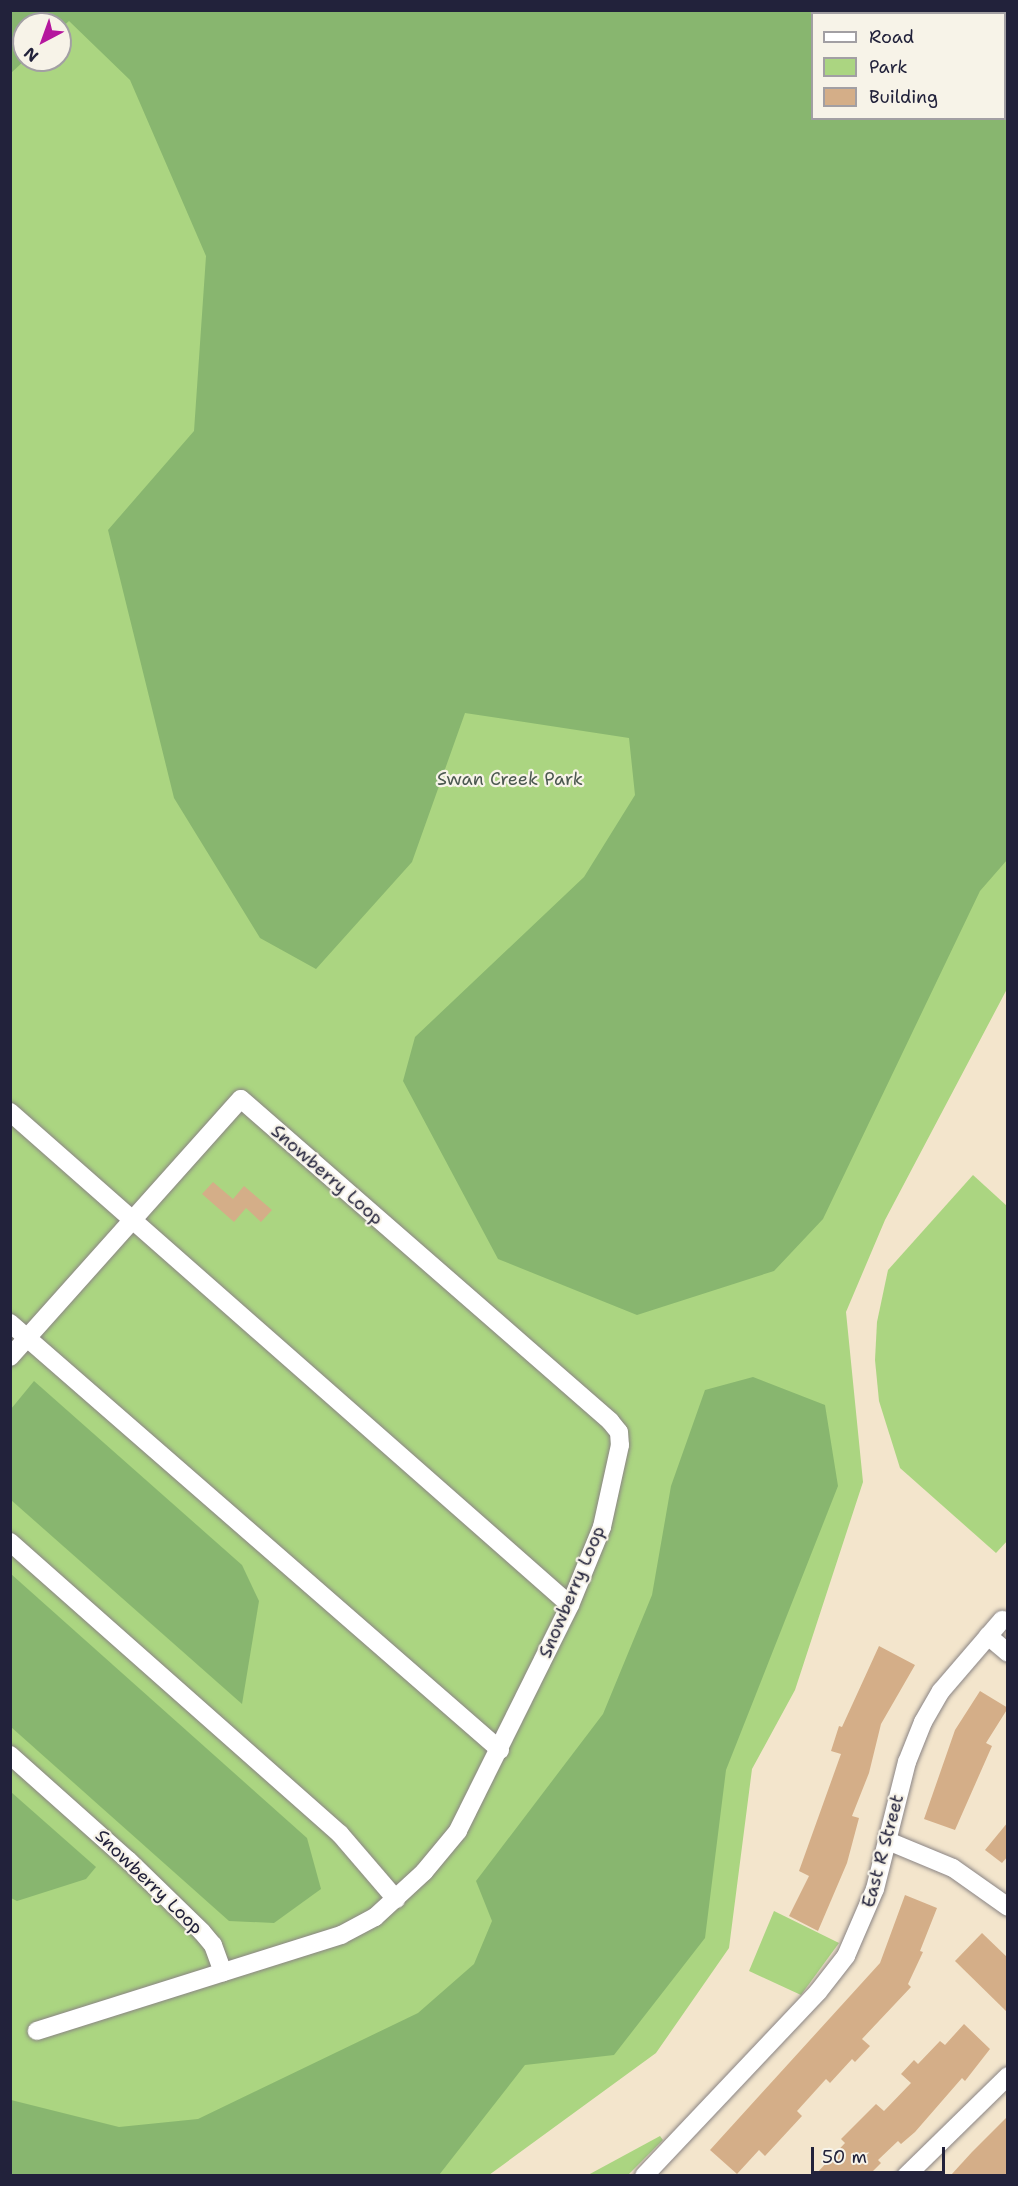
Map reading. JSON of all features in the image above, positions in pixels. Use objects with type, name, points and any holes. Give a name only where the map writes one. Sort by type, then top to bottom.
[{"type":"street","name":"Snowberry Loop","points":[[10,1755],[202,1932],[213,1945],[224,1972],[341,1935],[375,1917],[396,1899],[458,1831],[570,1605],[602,1527],[620,1445],[619,1432],[594,1406],[240,1099],[133,1220]]},
{"type":"street","points":[[10,1112],[570,1605]]},
{"type":"street","points":[[10,1357],[133,1220]]},
{"type":"street","points":[[10,1323],[500,1749]]},
{"type":"street","points":[[10,1542],[340,1834],[396,1899]]},
{"type":"street","name":"East R Street","points":[[644,2175],[818,1992],[846,1956],[865,1917],[888,1841],[907,1762],[923,1722],[940,1691],[1002,1620]]},
{"type":"street","points":[[988,1636],[1008,1653]]},
{"type":"street","points":[[888,1841],[953,1868],[1008,1907]]},
{"type":"street","points":[[37,2031],[224,1972]]},
{"type":"street","points":[[906,2175],[1008,2076]]},
{"type":"green space","points":[[11,10],[1007,11],[1007,860],[980,891],[823,1219],[774,1271],[637,1315],[498,1259],[403,1081],[415,1037],[584,877],[635,795],[629,738],[465,713],[412,862],[316,969],[260,938],[174,798],[108,530],[194,431],[206,256],[130,80],[72,24],[72,12],[12,12],[11,73]]},
{"type":"green space","name":"Swan Creek Park","points":[[11,11],[1007,11],[1007,989],[885,1220],[846,1312],[863,1482],[795,1690],[752,1769],[729,1948],[656,2053],[489,2175],[11,2175]]},
{"type":"green space","points":[[973,1175],[1007,1206],[1008,1540],[996,1553],[900,1468],[879,1401],[875,1360],[877,1322],[888,1270]]},
{"type":"green space","points":[[753,1377],[825,1405],[838,1486],[726,1770],[705,1938],[614,2055],[525,2065],[439,2175],[11,2175],[11,2100],[119,2127],[198,2119],[418,2013],[474,1964],[492,1921],[476,1881],[603,1714],[652,1595],[671,1486],[705,1390]]},
{"type":"green space","points":[[34,1381],[242,1565],[259,1601],[242,1704],[11,1500],[11,1409]]},
{"type":"green space","points":[[11,1574],[307,1838],[321,1889],[274,1923],[229,1921],[11,1727]]},
{"type":"green space","points":[[11,1792],[96,1867],[86,1879],[17,1901],[11,1898]]},
{"type":"green space","points":[[774,1911],[839,1943],[801,1995],[749,1971]]},
{"type":"green space","points":[[660,2136],[663,2140],[628,2175],[588,2175]]},
{"type":"building","points":[[213,1182],[233,1199],[244,1186],[272,1210],[261,1222],[246,1208],[234,1222],[202,1194]]},
{"type":"building","points":[[879,1646],[915,1665],[881,1724],[869,1773],[852,1816],[859,1818],[847,1863],[818,1931],[789,1916],[809,1876],[799,1871],[841,1754],[831,1751],[839,1726],[842,1727]]},
{"type":"building","points":[[980,1691],[1008,1708],[986,1743],[992,1746],[955,1830],[924,1819],[955,1730]]},
{"type":"building","points":[[1008,1822],[1008,1856],[1002,1863],[985,1850]]},
{"type":"building","points":[[905,1895],[937,1908],[920,1951],[923,1952],[908,1984],[911,1987],[862,2039],[870,2046],[855,2062],[852,2059],[830,2083],[826,2079],[797,2111],[802,2116],[765,2156],[759,2150],[737,2174],[710,2150],[880,1963]]},
{"type":"building","points":[[982,1933],[1008,1958],[1008,2013],[955,1961]]},
{"type":"building","points":[[964,2024],[990,2049],[965,2081],[962,2078],[915,2132],[901,2144],[898,2141],[878,2160],[881,2163],[869,2175],[815,2175],[845,2143],[841,2139],[876,2104],[884,2111],[911,2083],[901,2074],[914,2060],[918,2064],[940,2041],[945,2045]]},
{"type":"building","points":[[1008,2116],[1008,2175],[951,2175],[972,2152]]}]
